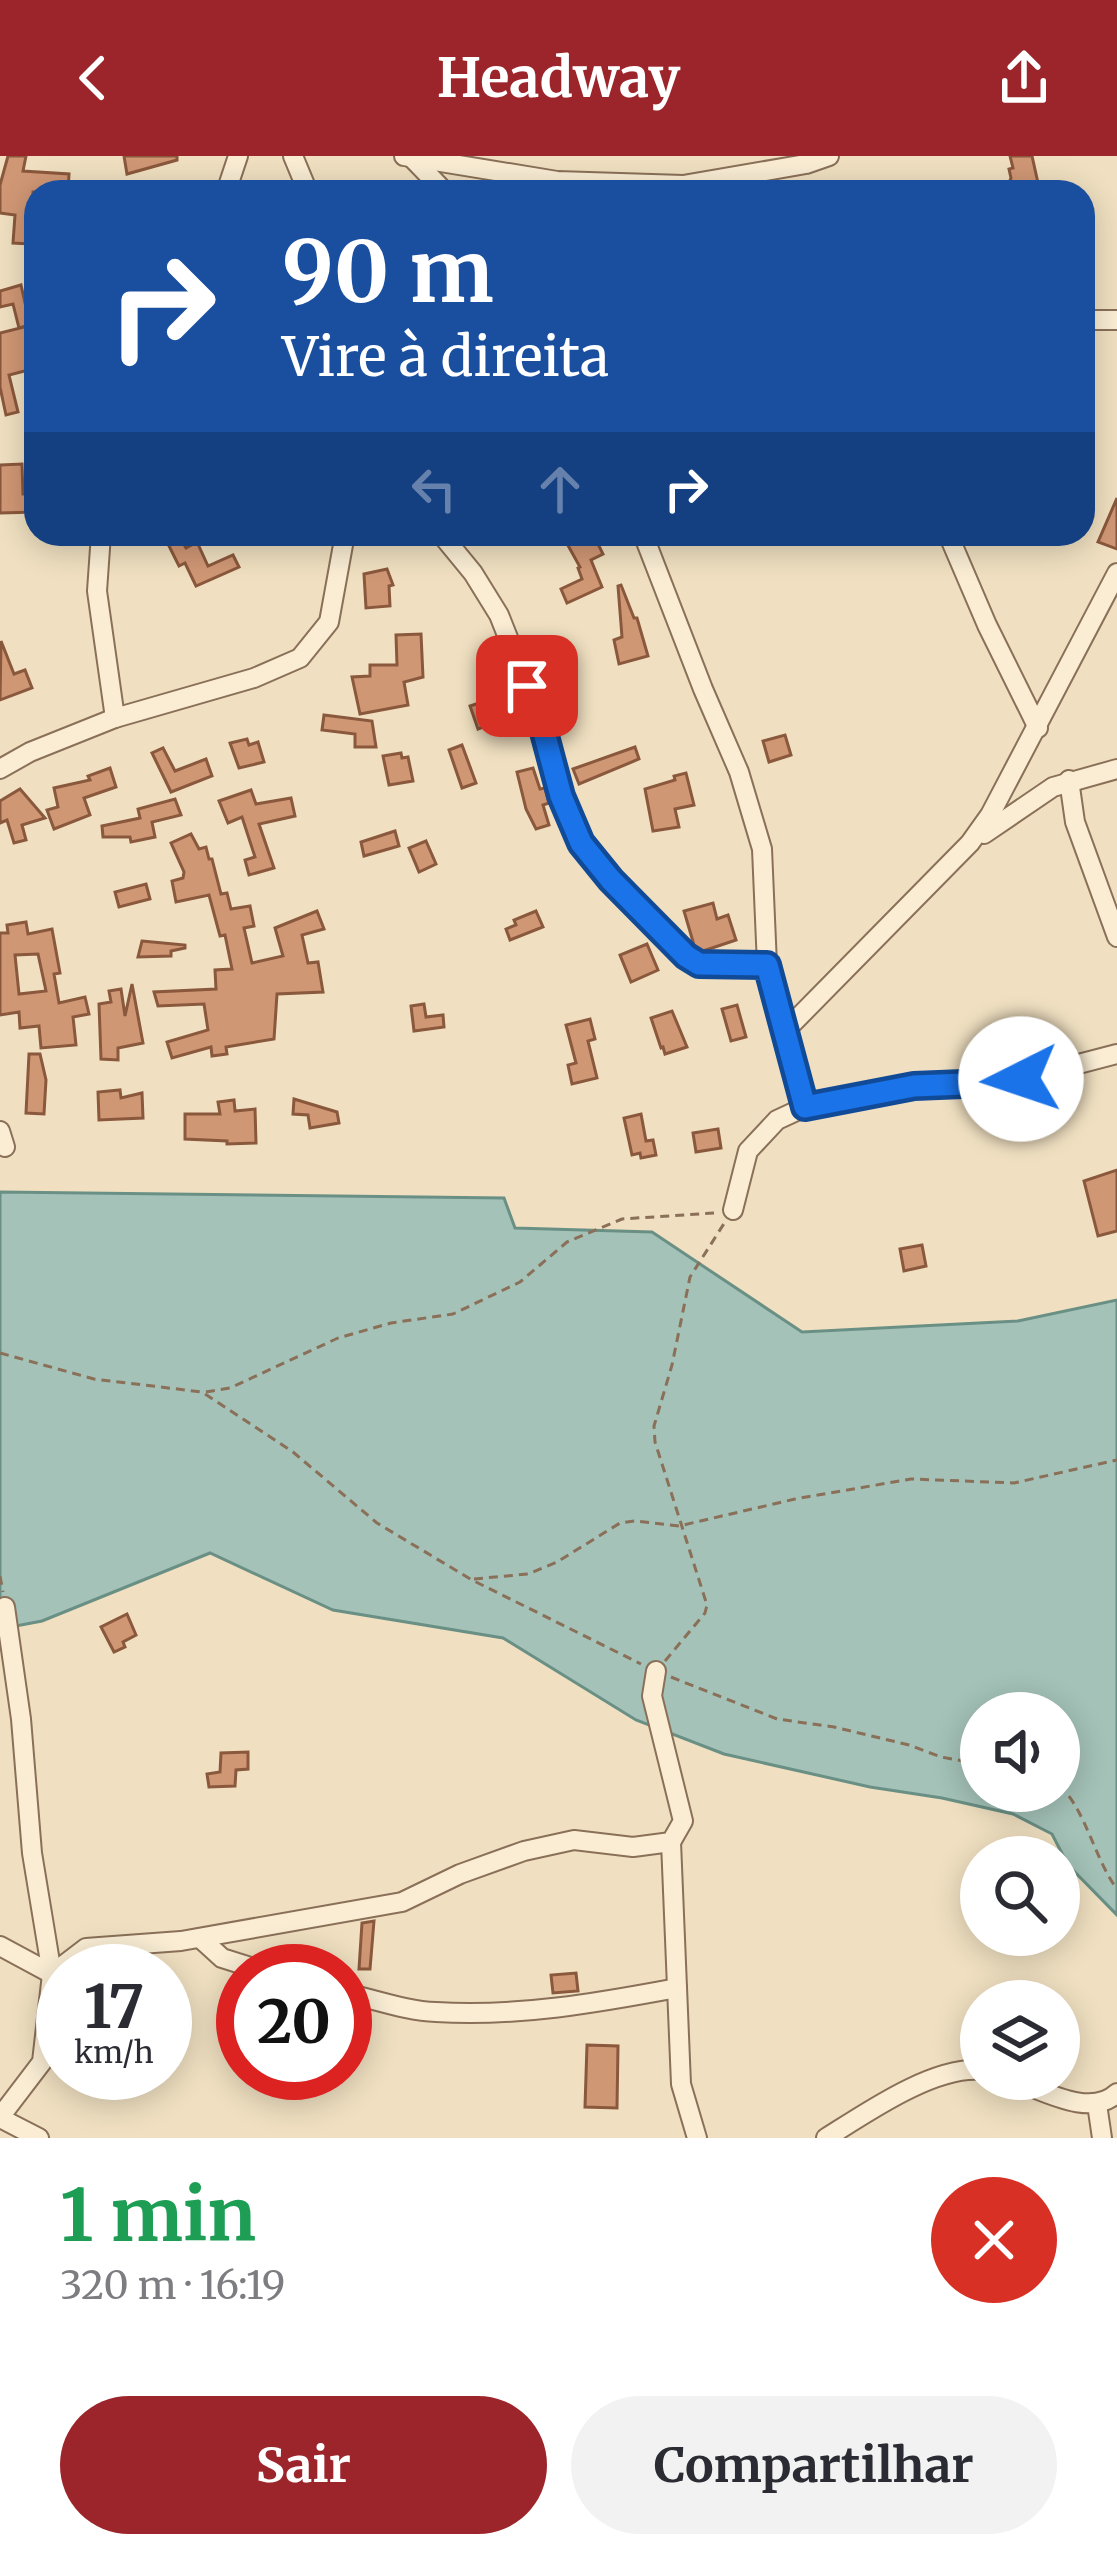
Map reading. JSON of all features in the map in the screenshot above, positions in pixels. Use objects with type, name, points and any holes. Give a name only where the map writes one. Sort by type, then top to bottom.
[{"type":"street","points":[[712,180],[830,156]]},
{"type":"street","points":[[407,157],[550,180]]},
{"type":"street","points":[[407,157],[432,180]]},
{"type":"street","points":[[100,546],[97,591],[115,718]]},
{"type":"street","points":[[0,769],[115,718],[254,678],[300,658],[329,622],[343,546]]},
{"type":"street","points":[[451,546],[499,615],[541,721],[561,796],[581,843],[686,956],[699,964],[767,965]]},
{"type":"street","points":[[648,546],[740,772],[762,849],[767,965],[805,1107]]},
{"type":"street","points":[[953,546],[1038,728]]},
{"type":"street","points":[[784,1032],[970,843],[1038,728],[1117,573]]},
{"type":"street","points":[[970,843],[1053,787],[1117,769]]},
{"type":"street","points":[[1069,780],[1075,822],[1117,937]]},
{"type":"street","points":[[733,1210],[748,1151],[777,1120],[805,1107],[914,1086],[1021,1079],[1117,1054]]},
{"type":"street","points":[[5,1607],[21,1719],[32,1853],[47,1944]]},
{"type":"street","points":[[656,1671],[652,1696],[683,1821],[671,1842],[681,2084],[698,2138]]},
{"type":"street","points":[[132,1944],[200,1938],[402,1902],[460,1874],[524,1851],[574,1840],[633,1847],[671,1842]]},
{"type":"street","points":[[200,1938],[216,1953]]},
{"type":"street","points":[[0,1946],[36,1965]]},
{"type":"street","points":[[372,1999],[432,2012],[516,2013],[677,1988]]},
{"type":"street","points":[[36,2070],[0,2118],[39,2138]]},
{"type":"street","points":[[826,2138],[890,2098],[960,2072]]},
{"type":"street","points":[[1067,2100],[1097,2104],[1117,2093]]},
{"type":"street","points":[[1097,2104],[1102,2138]]},
{"type":"path","points":[[0,1353],[94,1378],[202,1392],[230,1388],[338,1338],[391,1323],[453,1314],[520,1282],[567,1242],[622,1219],[733,1210]]},
{"type":"path","points":[[656,1671],[707,1605],[679,1526],[654,1426],[691,1273],[733,1210]]},
{"type":"path","points":[[202,1392],[293,1452],[377,1523],[472,1580],[656,1671],[777,1719],[834,1727],[960,1760]]},
{"type":"path","points":[[472,1580],[528,1574],[620,1523],[679,1526],[795,1499],[911,1480],[1000,1484],[1117,1460]]},
{"type":"path","points":[[1078,1812],[1104,1872],[1117,1889]]},
{"type":"water","points":[[0,1192],[504,1198],[515,1228],[652,1232],[802,1332],[1018,1321],[1117,1300],[1117,1915],[1080,1877],[1080,1836],[1053,1836],[1004,1812],[1080,1812],[1080,1692],[960,1692],[960,1802],[724,1754],[636,1720],[503,1638],[333,1610],[210,1553],[42,1621],[0,1629]]},
{"type":"building","points":[[8,156],[26,156],[23,171],[69,174],[69,180],[24,180],[24,244],[13,243],[15,215],[0,213],[0,185]]},
{"type":"building","points":[[124,156],[177,156],[177,160],[127,174]]},
{"type":"building","points":[[1010,156],[1032,156],[1037,180],[1010,180],[1009,169],[1013,168]]},
{"type":"building","points":[[21,285],[24,327],[19,328],[13,304],[0,307],[0,291]]},
{"type":"building","points":[[24,327],[24,371],[9,375],[18,412],[6,415],[0,387],[0,333]]},
{"type":"building","points":[[22,464],[24,512],[0,513],[0,465]]},
{"type":"building","points":[[1117,498],[1117,549],[1098,542]]},
{"type":"building","points":[[169,546],[199,546],[208,566],[233,555],[239,567],[196,586],[185,563],[179,566]]},
{"type":"building","points":[[568,546],[599,546],[603,554],[591,560],[602,587],[567,603],[561,589],[582,579]]},
{"type":"building","points":[[387,569],[393,585],[389,586],[390,606],[366,608],[364,574]]},
{"type":"building","points":[[621,585],[648,656],[619,664],[614,640],[622,637]]},
{"type":"building","points":[[421,634],[423,677],[404,682],[408,705],[360,714],[352,677],[370,676],[370,665],[397,665],[396,635]]},
{"type":"building","points":[[1,641],[14,674],[25,670],[32,688],[0,700]]},
{"type":"building","points":[[488,700],[497,722],[478,729],[470,706]]},
{"type":"building","points":[[324,715],[372,721],[376,747],[355,747],[355,734],[322,730]]},
{"type":"building","points":[[785,735],[791,755],[769,762],[763,741]]},
{"type":"building","points":[[247,739],[249,745],[258,742],[264,762],[239,768],[230,743]]},
{"type":"building","points":[[462,745],[476,783],[462,788],[449,750]]},
{"type":"building","points":[[635,747],[639,759],[579,784],[573,769]]},
{"type":"building","points":[[163,748],[175,771],[206,759],[212,776],[171,792],[152,753]]},
{"type":"building","points":[[401,753],[402,758],[408,757],[413,781],[389,785],[383,756]]},
{"type":"building","points":[[110,768],[116,787],[84,798],[90,815],[54,829],[47,810],[58,807],[54,788],[90,780],[88,776]]},
{"type":"building","points":[[533,768],[549,803],[543,805],[549,825],[536,829],[517,772]]},
{"type":"building","points":[[686,773],[694,805],[675,809],[679,827],[653,831],[645,789]]},
{"type":"building","points":[[20,789],[45,818],[22,825],[26,840],[14,843],[7,820],[0,823],[0,801]]},
{"type":"building","points":[[251,790],[256,804],[291,798],[295,816],[259,824],[274,868],[249,875],[245,860],[255,857],[242,817],[228,823],[219,801]]},
{"type":"building","points":[[175,799],[181,815],[152,822],[155,837],[131,842],[130,837],[103,837],[102,826],[140,818],[138,809]]},
{"type":"building","points":[[395,831],[399,846],[364,856],[361,842]]},
{"type":"building","points":[[191,834],[199,849],[206,847],[221,894],[227,893],[231,909],[250,906],[254,926],[244,928],[252,963],[283,956],[275,928],[317,911],[324,929],[302,935],[308,963],[318,962],[323,992],[277,994],[274,1039],[226,1047],[227,1054],[212,1056],[211,1047],[172,1058],[167,1042],[208,1030],[204,1004],[158,1006],[154,992],[216,989],[215,970],[232,969],[209,895],[176,902],[172,881],[183,878],[184,872],[171,843]]},
{"type":"building","points":[[426,841],[436,864],[419,872],[409,848]]},
{"type":"building","points":[[146,884],[150,899],[119,907],[115,892]]},
{"type":"building","points":[[713,903],[717,919],[728,915],[736,940],[703,951],[694,945],[684,911]]},
{"type":"building","points":[[536,911],[543,927],[510,940],[506,929],[516,925],[514,920]]},
{"type":"building","points":[[26,922],[28,934],[52,929],[60,973],[54,974],[59,1003],[85,997],[89,1014],[73,1017],[76,1045],[41,1048],[39,1026],[20,1028],[19,1012],[0,1015],[0,933],[8,933],[7,925]],"holes":[[[38,954],[46,991],[19,994],[15,955]]]},
{"type":"building","points":[[142,941],[185,948],[171,951],[171,956],[138,957]]},
{"type":"building","points":[[647,944],[658,970],[631,982],[620,955]]},
{"type":"building","points":[[132,984],[143,1043],[118,1048],[118,1060],[101,1059],[99,1004],[111,1002],[109,991],[121,989],[125,1016]]},
{"type":"building","points":[[424,1004],[426,1017],[443,1015],[444,1027],[414,1031],[411,1006]]},
{"type":"building","points":[[737,1005],[746,1037],[731,1041],[722,1009]]},
{"type":"building","points":[[672,1011],[687,1047],[665,1054],[651,1018]]},
{"type":"building","points":[[590,1019],[595,1039],[588,1041],[597,1078],[572,1084],[568,1065],[576,1063],[566,1025]]},
{"type":"building","points":[[29,1054],[40,1054],[46,1080],[44,1114],[26,1113]]},
{"type":"building","points":[[120,1090],[121,1098],[142,1093],[143,1118],[99,1120],[98,1092]]},
{"type":"building","points":[[294,1099],[337,1112],[339,1123],[310,1128],[308,1115],[293,1114]]},
{"type":"building","points":[[234,1100],[235,1111],[255,1109],[256,1143],[185,1139],[185,1114],[220,1114],[218,1102]]},
{"type":"building","points":[[641,1114],[646,1141],[653,1140],[656,1155],[641,1158],[640,1153],[632,1155],[624,1118]]},
{"type":"building","points":[[718,1129],[721,1148],[696,1152],[693,1133]]},
{"type":"building","points":[[1117,1170],[1117,1231],[1098,1236],[1084,1181]]},
{"type":"building","points":[[922,1245],[926,1266],[904,1271],[900,1249]]},
{"type":"building","points":[[127,1614],[136,1635],[114,1652],[101,1627]]},
{"type":"building","points":[[248,1752],[248,1769],[236,1770],[235,1786],[209,1787],[207,1774],[220,1772],[221,1753]]},
{"type":"building","points":[[374,1921],[372,1945],[361,1944],[362,1923]]},
{"type":"building","points":[[576,1973],[578,1991],[553,1993],[551,1975]]},
{"type":"building","points":[[587,2045],[618,2046],[617,2108],[585,2107]]},
{"type":"route","points":[[527,686],[561,796],[581,843],[611,880],[699,964],[767,965],[805,1107],[914,1086],[1021,1079]]}]
